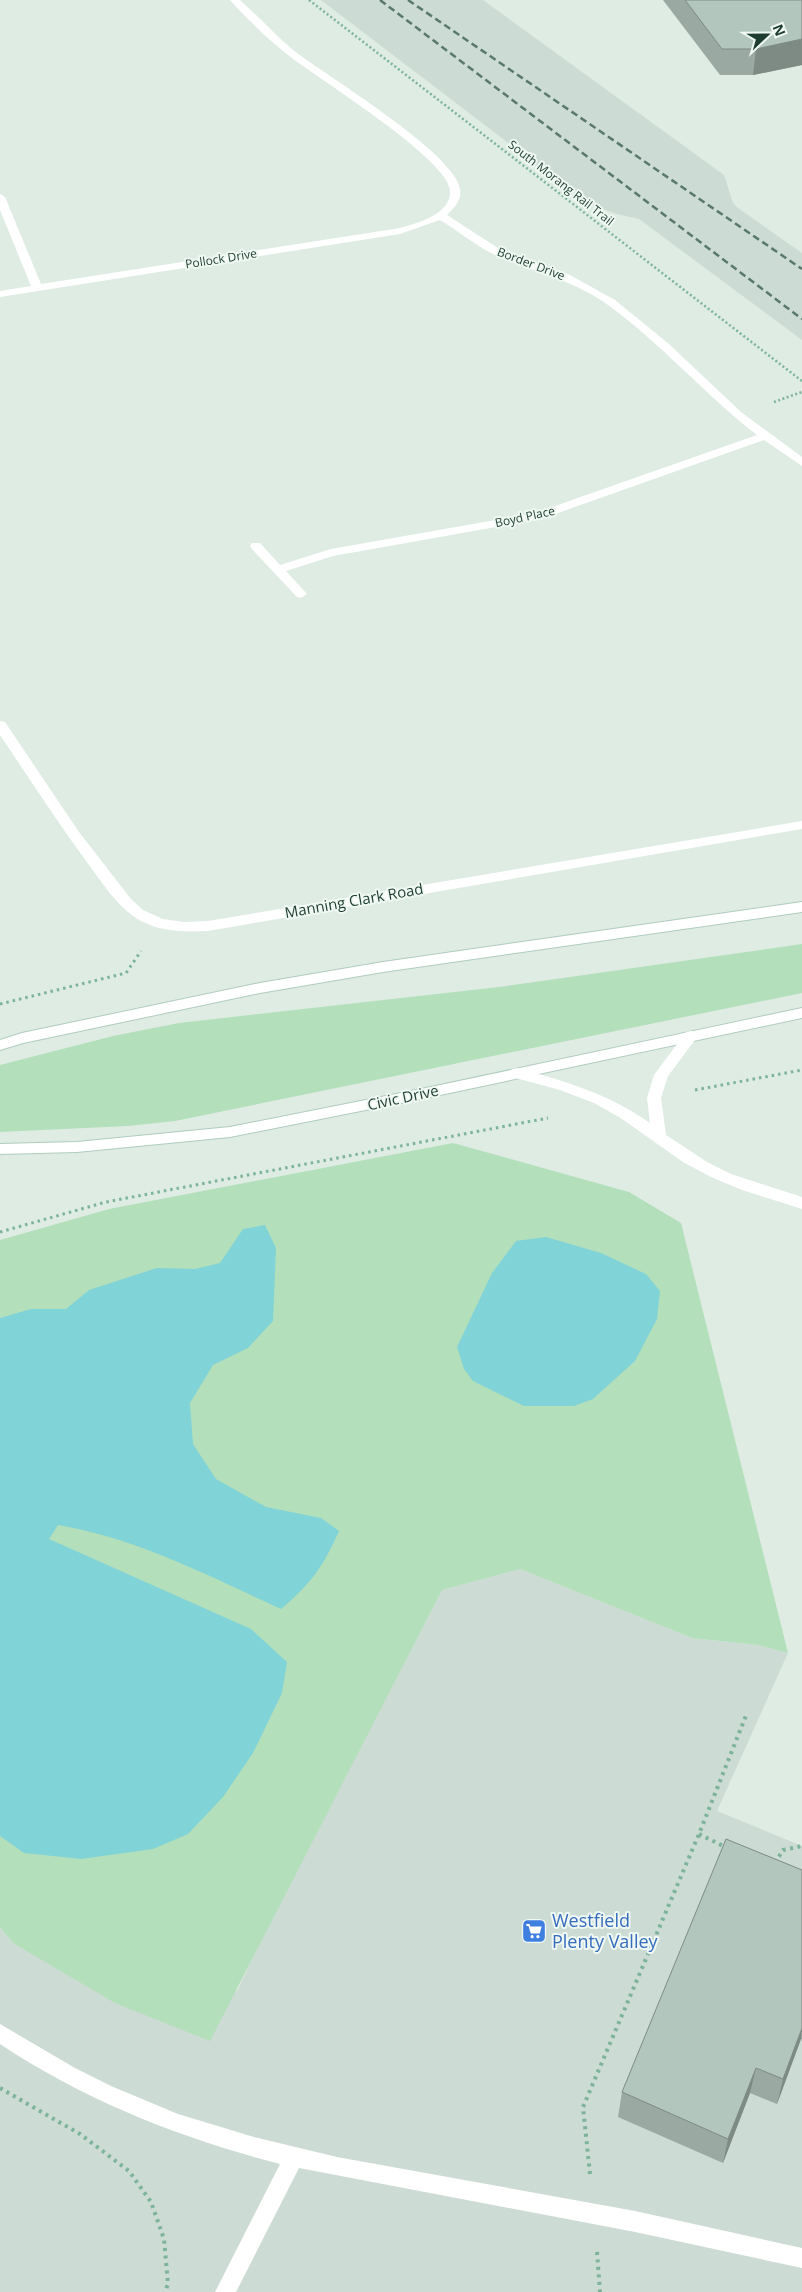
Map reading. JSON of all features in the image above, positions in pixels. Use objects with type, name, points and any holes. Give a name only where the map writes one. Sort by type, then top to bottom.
[{"type":"street","points":[[235,0],[290,52],[382,116],[442,167],[452,180],[456,195],[451,205],[440,215]]},
{"type":"street","points":[[0,197],[37,288]]},
{"type":"street","name":"Pollock Drive","points":[[0,294],[385,233],[416,226],[440,215]]},
{"type":"street","name":"Border Drive","points":[[440,215],[497,252],[566,277],[610,302],[665,346],[737,414],[802,463]]},
{"type":"street","name":"Boyd Place","points":[[278,569],[331,553],[537,516],[764,436]]},
{"type":"street","points":[[256,546],[301,594]]},
{"type":"street","name":"Manning Clark Road","points":[[0,726],[82,847],[118,894],[132,909],[145,918],[158,924],[176,927],[208,926],[802,825]]},
{"type":"street","points":[[0,1045],[22,1038],[251,990],[383,967],[802,907]]},
{"type":"street","name":"Civic Drive","points":[[0,1149],[77,1147],[230,1132],[802,1013]]},
{"type":"street","points":[[659,1136],[654,1098],[661,1075],[691,1036]]},
{"type":"street","points":[[517,1073],[588,1094],[612,1106],[659,1136],[678,1151],[716,1174],[802,1203]]},
{"type":"street","points":[[0,2033],[27,2052],[96,2090],[152,2114],[223,2138],[294,2157],[595,2213],[802,2258]]},
{"type":"street","points":[[225,2292],[294,2157]]},
{"type":"path","name":"South Morang Rail Trail","points":[[309,0],[802,381]]},
{"type":"path","points":[[0,1004],[126,973]]},
{"type":"path","points":[[654,1098],[802,1070]]},
{"type":"path","points":[[0,1232],[106,1202],[553,1117]]},
{"type":"path","points":[[600,2292],[595,2213],[583,2107],[699,1834],[747,1713]]},
{"type":"path","points":[[699,1834],[731,1850]]},
{"type":"path","points":[[771,1869],[784,1850],[802,1846]]},
{"type":"path","points":[[0,2088],[80,2134],[129,2171],[151,2202],[164,2239],[168,2284],[165,2292]]},
{"type":"shaded area","points":[[321,0],[483,0],[724,175],[733,203],[738,208],[802,253],[802,340],[639,219],[617,214],[587,203]]},
{"type":"shaded area","name":"Westfield Plenty Valley","points":[[520,1569],[692,1638],[758,1645],[788,1653],[717,1811],[802,1846],[802,2292],[0,2292],[0,1927],[13,1943],[237,1991],[264,1934],[442,1590]]},
{"type":"green space","points":[[802,944],[802,993],[175,1121],[128,1126],[0,1132],[0,1065],[113,1036],[179,1023],[499,987]]},
{"type":"green space","points":[[453,1143],[629,1192],[681,1223],[788,1653],[758,1645],[692,1638],[520,1569],[442,1590],[210,2041],[115,2003],[13,1943],[0,1927],[0,1240],[109,1209]]},
{"type":"water","points":[[265,1225],[276,1248],[273,1321],[248,1348],[213,1365],[190,1403],[193,1444],[216,1479],[266,1507],[321,1518],[339,1531],[322,1565],[308,1583],[281,1609],[199,1571],[116,1539],[58,1525],[49,1539],[251,1629],[287,1662],[282,1693],[253,1753],[223,1797],[188,1834],[153,1849],[81,1859],[24,1853],[0,1836],[0,1318],[31,1309],[66,1309],[89,1290],[157,1268],[195,1269],[220,1263],[243,1229]]},
{"type":"water","points":[[546,1237],[601,1253],[646,1274],[660,1291],[657,1319],[635,1361],[593,1399],[574,1406],[524,1406],[473,1381],[464,1369],[457,1347],[492,1273],[516,1241]]},
{"type":"building","points":[[685,0],[802,0],[802,39],[756,49],[722,49]]},
{"type":"building","points":[[726,1839],[802,1870],[802,2028],[783,2079],[756,2068],[728,2139],[622,2092]]},
{"type":"railway","points":[[380,0],[802,319]]},
{"type":"railway","points":[[408,0],[802,269]]},
{"type":"place","name":"Westfield Plenty Valley","points":[[534,1931]]}]
